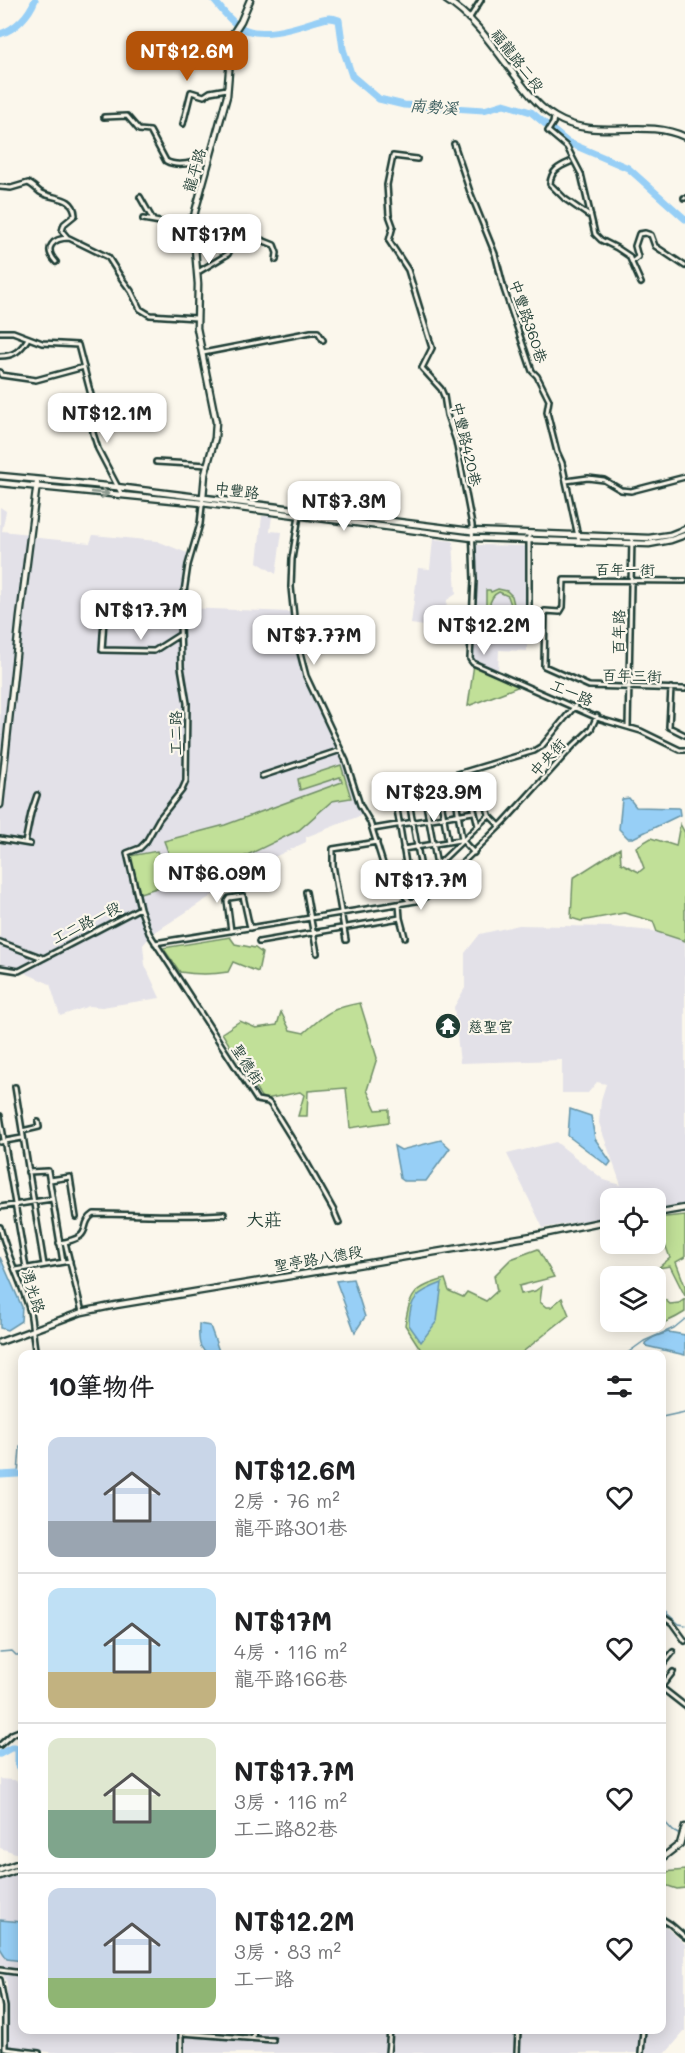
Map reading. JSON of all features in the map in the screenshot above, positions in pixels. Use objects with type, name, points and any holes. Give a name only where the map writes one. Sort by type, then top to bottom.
[{"type":"street","name":"龍平路","points":[[202,500],[215,438],[216,422],[196,318],[198,272],[193,224],[227,96],[231,44],[249,0]]},
{"type":"street","name":"福龍路二段","points":[[446,0],[470,19],[553,120],[594,129],[650,127],[668,130],[685,137]]},
{"type":"street","points":[[470,19],[481,0]]},
{"type":"street","points":[[183,123],[191,92],[204,96],[210,92],[227,89]]},
{"type":"street","points":[[104,117],[127,116],[139,130],[150,131],[166,162],[170,164],[182,164],[211,156]]},
{"type":"street","points":[[553,120],[548,131],[567,147],[581,174],[593,230],[598,237],[623,252],[633,262],[641,283]]},
{"type":"street","name":"中豐路360巷","points":[[454,144],[473,201],[495,254],[504,289],[532,371],[549,400],[547,412],[579,539]]},
{"type":"street","name":"中豐路420巷","points":[[417,159],[393,156],[387,185],[389,215],[393,226],[389,241],[408,270],[432,348],[422,368],[441,389],[444,396],[461,463],[472,535]]},
{"type":"street","points":[[570,162],[559,167],[551,175],[550,184],[565,199],[590,216]]},
{"type":"street","points":[[0,187],[11,188],[28,183],[39,191],[68,201],[72,204],[75,214],[64,224],[62,231],[69,238],[108,257],[141,309],[150,315],[196,318]]},
{"type":"street","points":[[140,197],[153,220]]},
{"type":"street","points":[[143,219],[179,223],[194,216]]},
{"type":"street","points":[[633,262],[638,258],[635,246],[639,234],[645,232],[651,235],[656,246],[685,266]]},
{"type":"street","points":[[198,272],[228,254],[232,246],[247,237],[254,237],[274,245],[276,260]]},
{"type":"street","points":[[56,262],[49,254],[50,246],[64,238],[69,238]]},
{"type":"street","points":[[0,333],[13,332],[28,339],[54,345],[78,345],[91,395],[93,433],[122,495]]},
{"type":"street","points":[[203,353],[311,332],[318,332],[323,340]]},
{"type":"street","points":[[0,356],[7,356],[21,350],[28,339]]},
{"type":"street","points":[[0,372],[1,375],[36,380],[84,367]]},
{"type":"street","points":[[156,462],[208,465]]},
{"type":"street","name":"中豐路","points":[[0,477],[117,487],[472,535],[632,541],[650,544],[685,535]]},
{"type":"street","points":[[566,481],[588,478],[604,480],[621,490],[631,491],[685,477]]},
{"type":"street","points":[[0,805],[20,617],[38,479]]},
{"type":"street","name":"中豐路","points":[[0,483],[202,500]]},
{"type":"street","name":"工二路","points":[[155,943],[140,908],[127,853],[140,848],[146,842],[159,819],[186,782],[187,703],[181,667],[179,634],[188,565],[200,524],[202,500]]},
{"type":"street","points":[[300,512],[292,559],[291,587],[296,637],[306,676],[341,750],[360,805],[373,829],[384,867],[395,885],[410,902]]},
{"type":"street","name":"中豐路","points":[[632,541],[670,535],[685,529]]},
{"type":"street","name":"工一路","points":[[472,535],[474,580],[470,659],[473,663],[575,706],[600,719],[628,727],[680,750],[685,750]]},
{"type":"street","points":[[529,537],[529,634]]},
{"type":"street","name":"百年路","points":[[628,727],[632,541]]},
{"type":"street","name":"百年一街","points":[[544,633],[545,611],[561,612],[563,607],[564,580],[685,581]]},
{"type":"street","points":[[179,634],[154,651],[103,652],[105,605],[182,607]]},
{"type":"street","name":"百年三街","points":[[544,633],[544,666],[589,686],[685,688]]},
{"type":"street","points":[[671,688],[669,727],[685,735]]},
{"type":"street","points":[[431,782],[534,751],[542,746],[575,706]]},
{"type":"street","name":"中央街","points":[[155,943],[399,904],[427,897],[500,826],[591,729],[597,716]]},
{"type":"street","points":[[262,776],[341,750]]},
{"type":"street","points":[[484,794],[489,815],[500,826]]},
{"type":"street","points":[[25,843],[37,795]]},
{"type":"street","points":[[471,796],[478,826]]},
{"type":"street","points":[[456,798],[462,840],[474,853]]},
{"type":"street","points":[[441,801],[448,842]]},
{"type":"street","points":[[426,804],[437,865],[446,879]]},
{"type":"street","points":[[410,807],[423,879]]},
{"type":"street","points":[[397,809],[409,882]]},
{"type":"street","points":[[373,829],[473,812]]},
{"type":"street","points":[[395,885],[423,879],[489,815]]},
{"type":"street","points":[[0,839],[30,844]]},
{"type":"street","points":[[403,849],[462,840]]},
{"type":"street","points":[[345,940],[333,865],[333,849],[377,842]]},
{"type":"street","points":[[306,892],[317,953]]},
{"type":"street","points":[[231,931],[227,901],[229,898],[243,896],[250,928]]},
{"type":"street","points":[[399,904],[405,937]]},
{"type":"street","name":"工二路一段","points":[[0,968],[19,971],[140,908]]},
{"type":"street","points":[[259,942],[400,918]]},
{"type":"street","name":"工二路一段","points":[[0,942],[44,958]]},
{"type":"street","name":"聖德街","points":[[155,943],[257,1100],[268,1102],[271,1105],[308,1163],[339,1223]]},
{"type":"street","points":[[15,1087],[44,1265]]},
{"type":"street","points":[[0,1116],[2,1142],[27,1268]]},
{"type":"street","points":[[22,1131],[39,1127],[38,1122]]},
{"type":"street","points":[[2,1142],[22,1138]]},
{"type":"street","points":[[28,1172],[48,1171],[63,1262]]},
{"type":"street","points":[[50,1180],[70,1177],[76,1217]]},
{"type":"street","points":[[0,1207],[52,1199]]},
{"type":"street","points":[[666,1211],[685,1208]]},
{"type":"street","points":[[59,1243],[77,1240],[85,1234],[89,1218],[94,1214],[197,1216],[224,1214]]},
{"type":"street","name":"聖亭路八德段","points":[[0,1341],[82,1312],[357,1263],[538,1235],[600,1222]]},
{"type":"street","name":"湧光路","points":[[0,1227],[30,1314],[35,1350]]},
{"type":"street","points":[[65,1242],[82,1312]]},
{"type":"street","points":[[16,1270],[70,1261]]},
{"type":"street","points":[[666,1618],[685,1641]]},
{"type":"street","points":[[666,1661],[673,1652]]},
{"type":"street","points":[[666,1682],[673,1672]]},
{"type":"street","points":[[666,1690],[685,1706]]},
{"type":"street","points":[[0,1745],[18,1732]]},
{"type":"street","points":[[666,1855],[680,1844],[685,1827]]},
{"type":"street","points":[[0,1870],[18,1863]]},
{"type":"street","points":[[0,1876],[18,1869]]},
{"type":"street","points":[[666,1922],[685,1937]]},
{"type":"street","points":[[0,1970],[18,1972]]},
{"type":"street","points":[[0,1980],[5,2007],[5,2049],[39,2053]]},
{"type":"street","points":[[181,2053],[182,2034]]},
{"type":"street","points":[[212,2034],[273,2040]]},
{"type":"street","points":[[253,2038],[254,2034]]},
{"type":"street","points":[[388,2053],[390,2034]]},
{"type":"street","points":[[517,2053],[518,2034]]},
{"type":"street","points":[[640,2053],[642,2034]]},
{"type":"shaded area","points":[[0,507],[6,511],[2,531],[29,534],[29,537],[90,543],[93,535],[157,541],[187,553],[187,608],[290,612],[299,660],[312,697],[327,726],[362,815],[306,837],[306,842],[264,862],[152,934],[143,945],[145,965],[160,998],[102,1007],[89,1006],[60,1016],[50,984],[14,968],[0,966]]},
{"type":"shaded area","points":[[262,516],[272,516],[270,531],[282,532],[276,574],[257,562]]},
{"type":"shaded area","points":[[433,539],[453,541],[456,594],[447,600],[444,629],[411,624],[418,568],[430,569]]},
{"type":"shaded area","points":[[475,545],[525,546],[527,651],[499,650],[498,671],[473,659]]},
{"type":"shaded area","points":[[519,925],[610,927],[653,931],[685,940],[685,1204],[666,1207],[666,1188],[600,1188],[600,1218],[543,1228],[507,1154],[556,1142],[604,1180],[621,1185],[599,1123],[601,1100],[606,1084],[597,1082],[588,1093],[562,1093],[562,1060],[460,1063],[454,1007],[465,988],[465,953],[480,934]]},
{"type":"shaded area","points":[[0,1779],[14,1780],[18,1782],[18,1854],[0,1848]]},
{"type":"shaded area","points":[[18,1862],[18,2034],[666,2034],[666,1927],[685,1944],[685,2031],[666,2053],[59,2053],[7,2047],[7,1983],[0,1967],[0,1880]]},
{"type":"green space","points":[[498,589],[507,591],[512,596],[514,618],[505,634],[490,631],[490,645],[486,645],[486,590],[491,592]],"holes":[[[499,592],[508,596],[511,605],[510,620],[501,630],[494,628],[489,614],[492,598]]]},
{"type":"green space","points":[[474,664],[520,686],[468,706]]},
{"type":"green space","points":[[341,765],[351,798],[332,801],[299,830],[233,862],[230,876],[214,887],[209,872],[140,893],[130,856],[157,851],[163,867],[170,857],[164,841],[225,825],[342,782],[340,777],[300,790],[298,779]]},
{"type":"green space","points":[[680,824],[685,833],[685,941],[657,932],[653,921],[624,913],[581,921],[571,918],[573,878],[620,848],[621,863],[639,872],[644,868],[636,847],[651,838],[676,846]]},
{"type":"green space","points":[[230,937],[235,944],[255,948],[262,953],[258,972],[233,962],[228,972],[192,974],[180,972],[163,948]]},
{"type":"green space","points":[[360,1003],[377,1058],[367,1090],[376,1110],[389,1109],[389,1122],[350,1128],[346,1088],[308,1091],[307,1116],[298,1116],[304,1095],[300,1092],[266,1099],[261,1097],[222,1033],[240,1021],[256,1028],[277,1025],[281,1012],[290,1030],[304,1033],[329,1013]]},
{"type":"green space","points":[[685,1215],[685,1257],[676,1262],[685,1286],[685,1296],[670,1266],[660,1266],[670,1258],[666,1247],[666,1217]]},
{"type":"green space","points":[[538,1249],[554,1277],[519,1286],[521,1294],[535,1291],[542,1286],[540,1302],[546,1307],[551,1307],[562,1298],[569,1315],[525,1350],[421,1350],[405,1325],[409,1306],[415,1293],[426,1285],[445,1279],[449,1291],[463,1297],[467,1292],[486,1301],[497,1291],[494,1276],[511,1259]]},
{"type":"green space","points":[[685,1299],[685,1312],[666,1322],[666,1301],[670,1304],[679,1303]]},
{"type":"green space","points":[[685,1870],[685,1888],[677,1889],[666,1885],[666,1872]]},
{"type":"water","points":[[629,798],[636,807],[679,808],[680,815],[633,838],[628,838],[619,829],[622,799]]},
{"type":"water","points":[[570,1109],[591,1116],[595,1139],[611,1162],[608,1166],[568,1136]]},
{"type":"water","points":[[441,1140],[450,1148],[426,1181],[404,1181],[400,1178],[394,1146],[401,1150]]},
{"type":"water","points":[[0,1257],[22,1307],[21,1321],[7,1330],[0,1328]]},
{"type":"water","points":[[353,1279],[365,1317],[355,1332],[336,1281]]},
{"type":"water","points":[[442,1283],[437,1321],[421,1342],[409,1325],[413,1302],[427,1289]]},
{"type":"water","points":[[199,1324],[210,1326],[219,1350],[203,1350],[199,1337]]},
{"type":"water","points":[[668,1332],[685,1335],[685,1355],[646,1346],[645,1343]]},
{"type":"water","points":[[0,1920],[18,1922],[18,1960],[7,1959],[0,1948]]},
{"type":"waterway","name":"南勢溪","points":[[0,34],[21,21],[35,0]]},
{"type":"waterway","name":"南勢溪","points":[[214,0],[226,15],[248,31],[266,33],[286,30],[326,18],[339,20],[343,49],[352,76],[379,99],[404,105],[484,110],[504,104],[531,112],[567,142],[628,168],[685,219]]},
{"type":"waterway","points":[[632,1350],[644,1341],[674,1328],[685,1319]]},
{"type":"waterway","points":[[666,1416],[685,1412]]},
{"type":"waterway","points":[[0,1475],[18,1474]]},
{"type":"waterway","points":[[666,1613],[679,1624],[685,1625]]},
{"type":"waterway","points":[[0,1652],[12,1651],[18,1655]]},
{"type":"waterway","points":[[0,1754],[11,1748],[18,1748]]},
{"type":"waterway","points":[[18,1748],[18,1766]]},
{"type":"waterway","points":[[666,1823],[685,1838]]},
{"type":"place","name":"慈聖宮","points":[[448,1026]]},
{"type":"district","name":"大莊","points":[[264,1219]]}]
